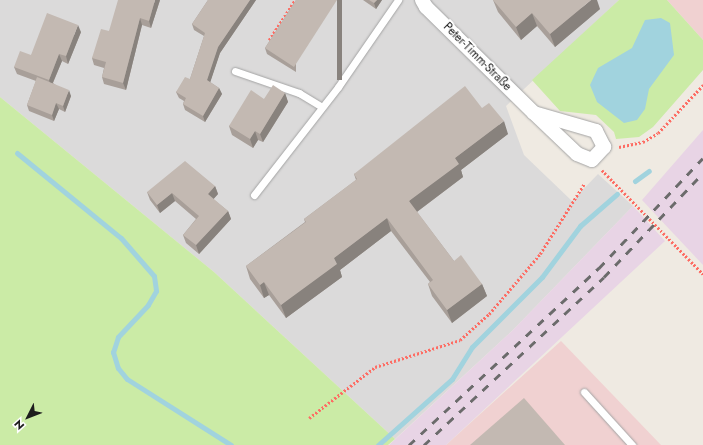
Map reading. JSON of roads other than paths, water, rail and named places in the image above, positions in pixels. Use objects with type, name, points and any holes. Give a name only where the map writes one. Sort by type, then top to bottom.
[{"type":"street","name":"Peter-Timm-Straße","points":[[422,0],[534,113],[577,154],[592,160],[604,147],[596,131],[534,113]]},
{"type":"lane","points":[[254,195],[321,106],[338,87],[398,0]]},
{"type":"lane","points":[[235,71],[299,93],[321,106]]},
{"type":"lane","points":[[584,392],[632,445]]},
{"type":"water","points":[[661,18],[670,23],[674,55],[649,89],[645,109],[637,120],[624,123],[597,102],[590,85],[598,68],[632,48],[645,20]]},
{"type":"waterway","points":[[17,153],[121,238],[154,276],[156,291],[148,305],[118,337],[113,352],[118,368],[127,379],[231,445]]},
{"type":"waterway","points":[[635,181],[649,171]]},
{"type":"waterway","points":[[378,445],[452,379],[472,347],[542,277],[580,226],[617,194]]},
{"type":"railway","points":[[409,445],[599,268],[703,158]]},
{"type":"railway","points":[[424,445],[604,277],[703,173]]}]
